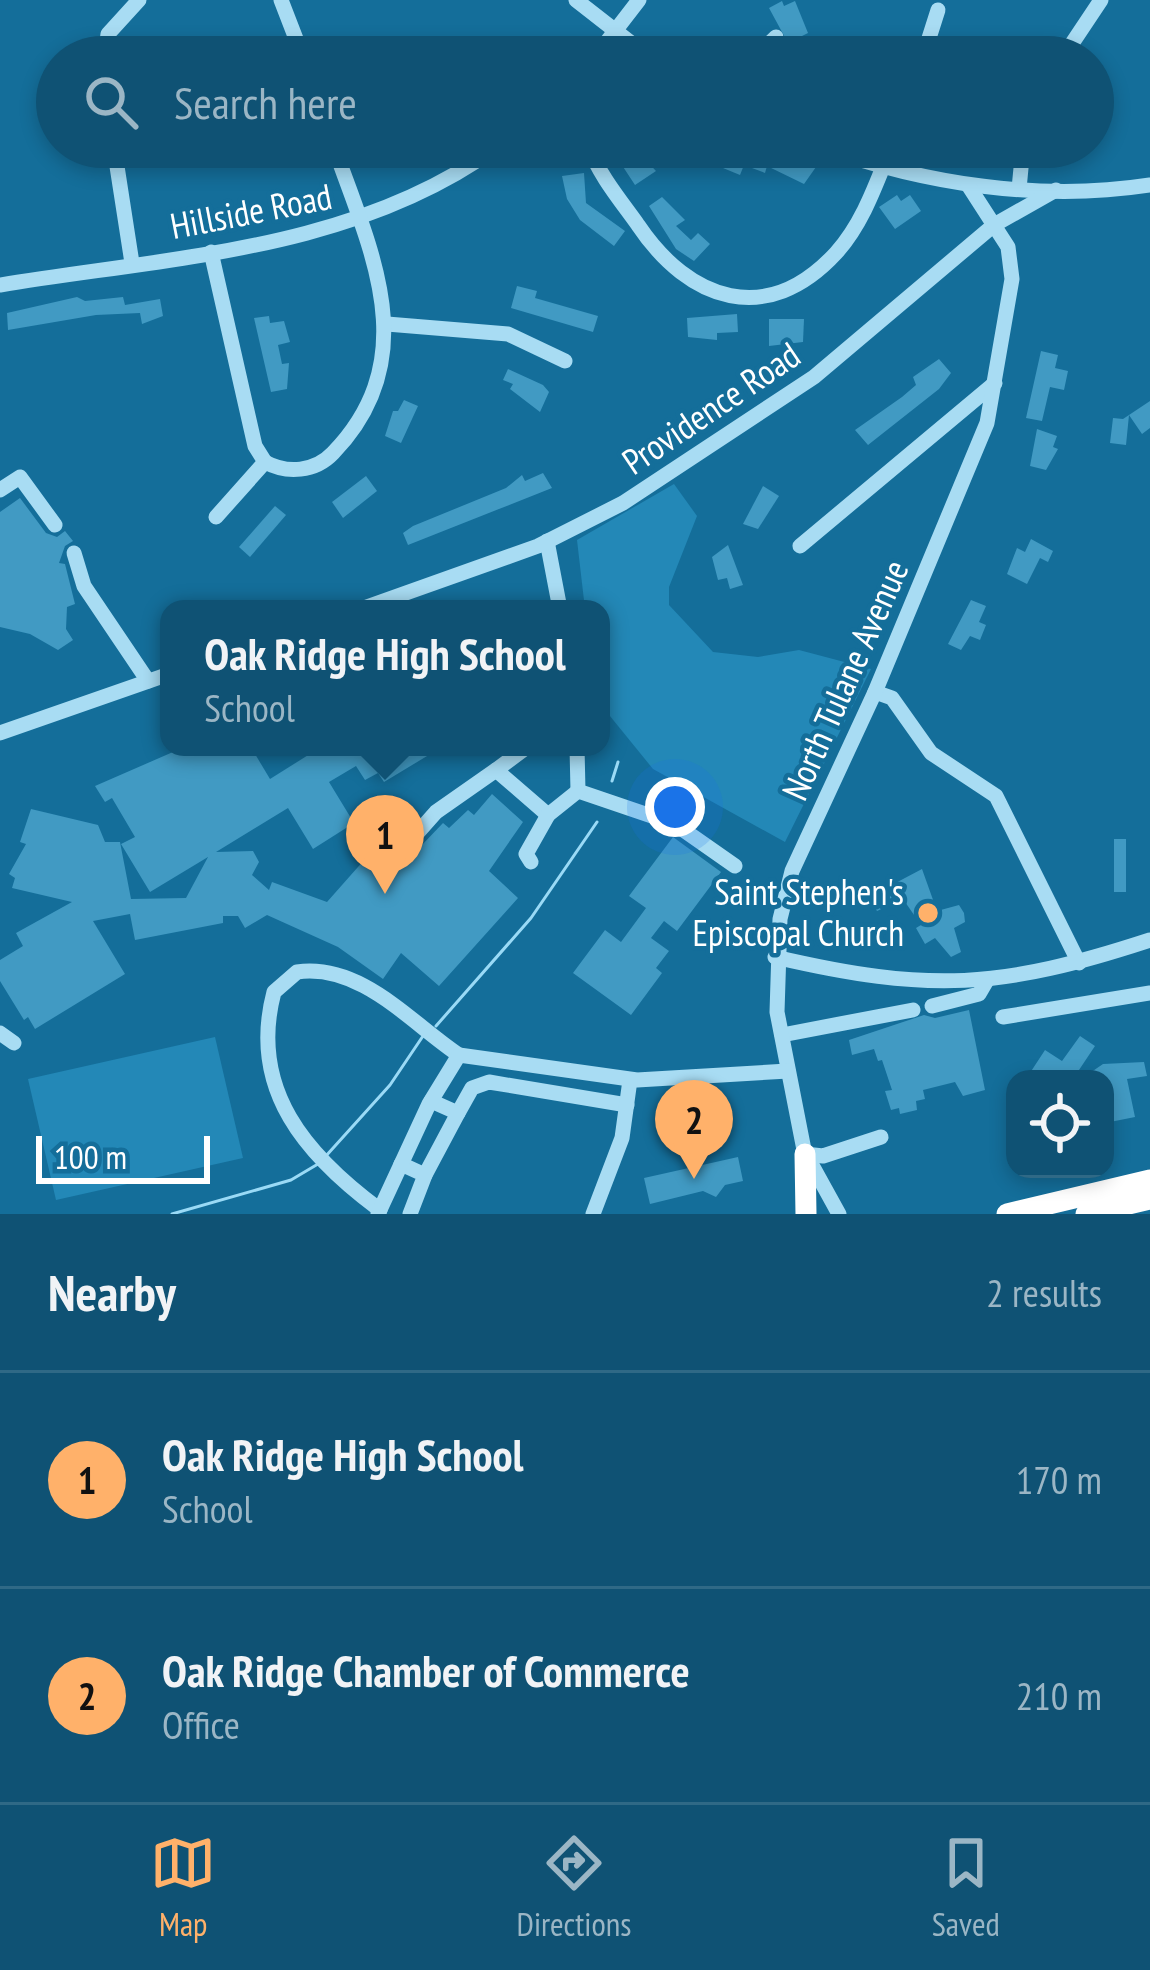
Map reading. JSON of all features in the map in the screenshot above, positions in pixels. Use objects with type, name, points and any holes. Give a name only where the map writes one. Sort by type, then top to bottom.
[{"type":"highway","points":[[806,1154],[806,1214]]},
{"type":"highway","points":[[1007,1214],[1144,1181]]},
{"type":"highway","points":[[1086,1214],[1150,1199]]},
{"type":"street","points":[[108,36],[139,0]]},
{"type":"street","points":[[280,0],[295,36]]},
{"type":"street","points":[[576,0],[618,36]]},
{"type":"street","points":[[615,34],[639,0]]},
{"type":"street","points":[[1077,36],[1101,0]]},
{"type":"street","points":[[930,36],[938,10]]},
{"type":"street","points":[[117,168],[132,263]]},
{"type":"street","points":[[211,252],[255,446],[265,462],[293,471],[328,459],[370,390],[387,324],[386,302],[341,168]]},
{"type":"street","name":"Hillside Road","points":[[0,285],[211,252],[359,219],[433,188],[464,168]]},
{"type":"street","points":[[603,168],[658,256],[683,278],[733,298],[763,297],[788,288],[838,251],[857,224],[883,168]]},
{"type":"street","points":[[888,168],[968,185],[1147,189]]},
{"type":"street","points":[[1019,189],[1021,168]]},
{"type":"street","name":"North Tulane Avenue","points":[[816,1214],[782,1035],[775,957],[792,871],[965,483],[996,382],[1012,279],[1008,247],[968,185]]},
{"type":"street","name":"Providence Road","points":[[386,600],[547,542],[622,503],[814,376],[994,225],[1056,190]]},
{"type":"street","points":[[387,324],[508,334],[566,361]]},
{"type":"street","points":[[800,546],[996,382]]},
{"type":"street","points":[[216,518],[265,462]]},
{"type":"street","points":[[0,490],[20,477],[64,538],[84,586],[148,681]]},
{"type":"street","points":[[547,542],[558,600]]},
{"type":"street","points":[[0,733],[160,677]]},
{"type":"street","points":[[875,692],[892,698],[931,753],[996,796],[1079,963]]},
{"type":"street","points":[[397,856],[436,812],[515,756]]},
{"type":"street","points":[[577,756],[578,791]]},
{"type":"street","points":[[496,770],[548,815]]},
{"type":"street","points":[[530,862],[526,854],[548,815],[578,791]]},
{"type":"street","points":[[578,791],[675,824],[735,866]]},
{"type":"street","points":[[775,957],[901,980],[986,982],[1079,963],[1150,940]]},
{"type":"street","points":[[459,1055],[430,1101],[379,1212],[327,1168],[292,1129],[273,1080],[267,1026],[281,981],[297,972],[325,972],[379,995],[459,1055],[630,1080],[788,1071]]},
{"type":"street","points":[[932,1006],[979,994],[986,982]]},
{"type":"street","points":[[1003,1017],[1150,992]]},
{"type":"street","points":[[782,1035],[913,1010]]},
{"type":"street","points":[[593,1214],[622,1138],[630,1080]]},
{"type":"street","points":[[410,1214],[425,1174],[478,1083],[627,1105]]},
{"type":"street","points":[[430,1101],[458,1113]]},
{"type":"street","points":[[806,1154],[823,1156],[881,1136]]},
{"type":"street","points":[[806,1154],[839,1214]]},
{"type":"street","points":[[401,1164],[425,1174]]},
{"type":"shaded area","points":[[674,484],[697,516],[669,587],[669,605],[713,652],[758,657],[799,650],[871,669],[785,842],[653,769],[610,716],[610,600],[584,600],[577,540]]},
{"type":"shaded area","points":[[215,1037],[243,1158],[56,1200],[28,1079]]},
{"type":"building","points":[[795,1],[808,33],[784,36],[769,8]]},
{"type":"building","points":[[624,168],[656,171],[635,185]]},
{"type":"building","points":[[771,168],[815,168],[804,184]]},
{"type":"building","points":[[584,173],[586,203],[625,231],[614,246],[580,220],[567,199],[562,176]]},
{"type":"building","points":[[897,195],[901,201],[910,195],[921,211],[895,229],[879,207]]},
{"type":"building","points":[[662,197],[685,220],[676,226],[691,240],[698,233],[710,244],[694,261],[676,249],[649,206]]},
{"type":"building","points":[[517,286],[537,291],[535,298],[598,316],[593,332],[511,308]]},
{"type":"building","points":[[77,297],[85,301],[123,297],[125,305],[160,299],[163,316],[142,324],[140,313],[96,315],[8,330],[7,313]]},
{"type":"building","points":[[737,314],[738,332],[717,333],[717,340],[688,337],[687,318]]},
{"type":"building","points":[[269,316],[270,323],[284,321],[290,342],[278,345],[282,364],[289,363],[287,389],[271,392],[254,318]]},
{"type":"building","points":[[769,319],[804,319],[803,342],[769,346]]},
{"type":"building","points":[[1041,351],[1058,355],[1055,368],[1068,371],[1064,390],[1050,387],[1042,421],[1026,418]]},
{"type":"building","points":[[939,359],[951,373],[939,389],[868,445],[855,430],[902,397],[916,385],[913,377]]},
{"type":"building","points":[[508,369],[549,392],[540,412],[503,380]]},
{"type":"building","points":[[404,400],[418,406],[401,443],[385,436],[393,411]]},
{"type":"building","points":[[1150,401],[1150,428],[1142,434],[1129,415]]},
{"type":"building","points":[[1129,415],[1126,445],[1110,443],[1113,418]]},
{"type":"building","points":[[1037,429],[1057,436],[1053,447],[1058,449],[1046,470],[1030,466]]},
{"type":"building","points":[[543,473],[552,488],[408,545],[403,533],[413,526],[506,488],[522,475],[525,481]]},
{"type":"building","points":[[366,476],[377,491],[343,518],[332,502]]},
{"type":"building","points":[[763,486],[779,496],[758,529],[743,524]]},
{"type":"building","points":[[20,498],[46,533],[57,537],[65,531],[73,541],[65,546],[59,563],[65,564],[75,604],[67,607],[66,629],[73,640],[58,650],[30,634],[0,627],[0,512]]},
{"type":"building","points":[[275,506],[286,515],[250,557],[239,547]]},
{"type":"building","points":[[1031,539],[1053,551],[1048,562],[1040,558],[1027,584],[1007,574],[1017,548],[1025,552]]},
{"type":"building","points":[[728,545],[743,585],[730,589],[727,578],[718,580],[712,557]]},
{"type":"building","points":[[971,600],[986,606],[979,622],[986,625],[980,640],[970,636],[961,650],[948,644]]},
{"type":"building","points":[[164,756],[256,756],[270,779],[307,756],[427,756],[384,782],[378,773],[365,780],[356,766],[329,782],[354,823],[313,849],[288,808],[216,852],[253,851],[259,862],[252,875],[269,890],[272,882],[327,902],[373,850],[397,871],[443,823],[449,828],[468,810],[474,815],[492,794],[523,822],[489,871],[518,898],[439,986],[401,953],[383,979],[338,947],[267,915],[245,928],[238,916],[223,916],[223,923],[135,940],[130,914],[93,921],[125,974],[35,1029],[28,1017],[24,1020],[0,981],[0,960],[23,946],[16,933],[72,902],[12,888],[15,878],[9,874],[26,844],[20,842],[31,809],[98,825],[105,842],[120,842],[131,899],[186,898],[208,857],[150,892],[121,844],[135,837],[112,798],[105,802],[95,786]]},
{"type":"building","points":[[673,837],[721,872],[677,931],[664,921],[651,938],[669,951],[656,968],[662,973],[631,1015],[573,973],[605,930],[621,942],[646,908],[629,896]]},
{"type":"building","points":[[1114,839],[1126,839],[1126,892],[1114,892]]},
{"type":"building","name":"Saint Stephen's Episcopal Church","points":[[922,869],[937,911],[959,905],[964,913],[965,922],[954,928],[961,952],[951,957],[935,938],[925,944],[916,928],[921,925],[903,899],[877,911],[869,897]]},
{"type":"building","points":[[969,1010],[985,1090],[963,1096],[955,1082],[923,1090],[925,1099],[916,1101],[917,1110],[900,1114],[899,1108],[891,1110],[885,1091],[892,1090],[882,1060],[878,1061],[874,1049],[852,1055],[849,1040],[924,1015],[935,1018]]},
{"type":"building","points":[[1080,1036],[1095,1046],[1079,1070],[1032,1070],[1045,1050],[1062,1061]]},
{"type":"building","points":[[1144,1062],[1147,1076],[1127,1079],[1135,1117],[1114,1121],[1114,1070],[1094,1070],[1103,1064]]},
{"type":"building","points":[[738,1157],[743,1181],[725,1185],[716,1197],[703,1191],[650,1204],[644,1178]]},
{"type":"waterway","points":[[612,781],[618,762]]},
{"type":"waterway","points":[[436,1026],[531,918],[597,822]]},
{"type":"waterway","points":[[325,1157],[390,1085],[423,1036]]},
{"type":"waterway","points":[[172,1214],[291,1180],[318,1164]]},
{"type":"place","name":"Oak Ridge High School","points":[[385,894]]},
{"type":"place","name":"Saint Stephen's Episcopal Church","points":[[928,913]]},
{"type":"place","name":"Oak Ridge Chamber of Commerce","points":[[694,1179]]}]
